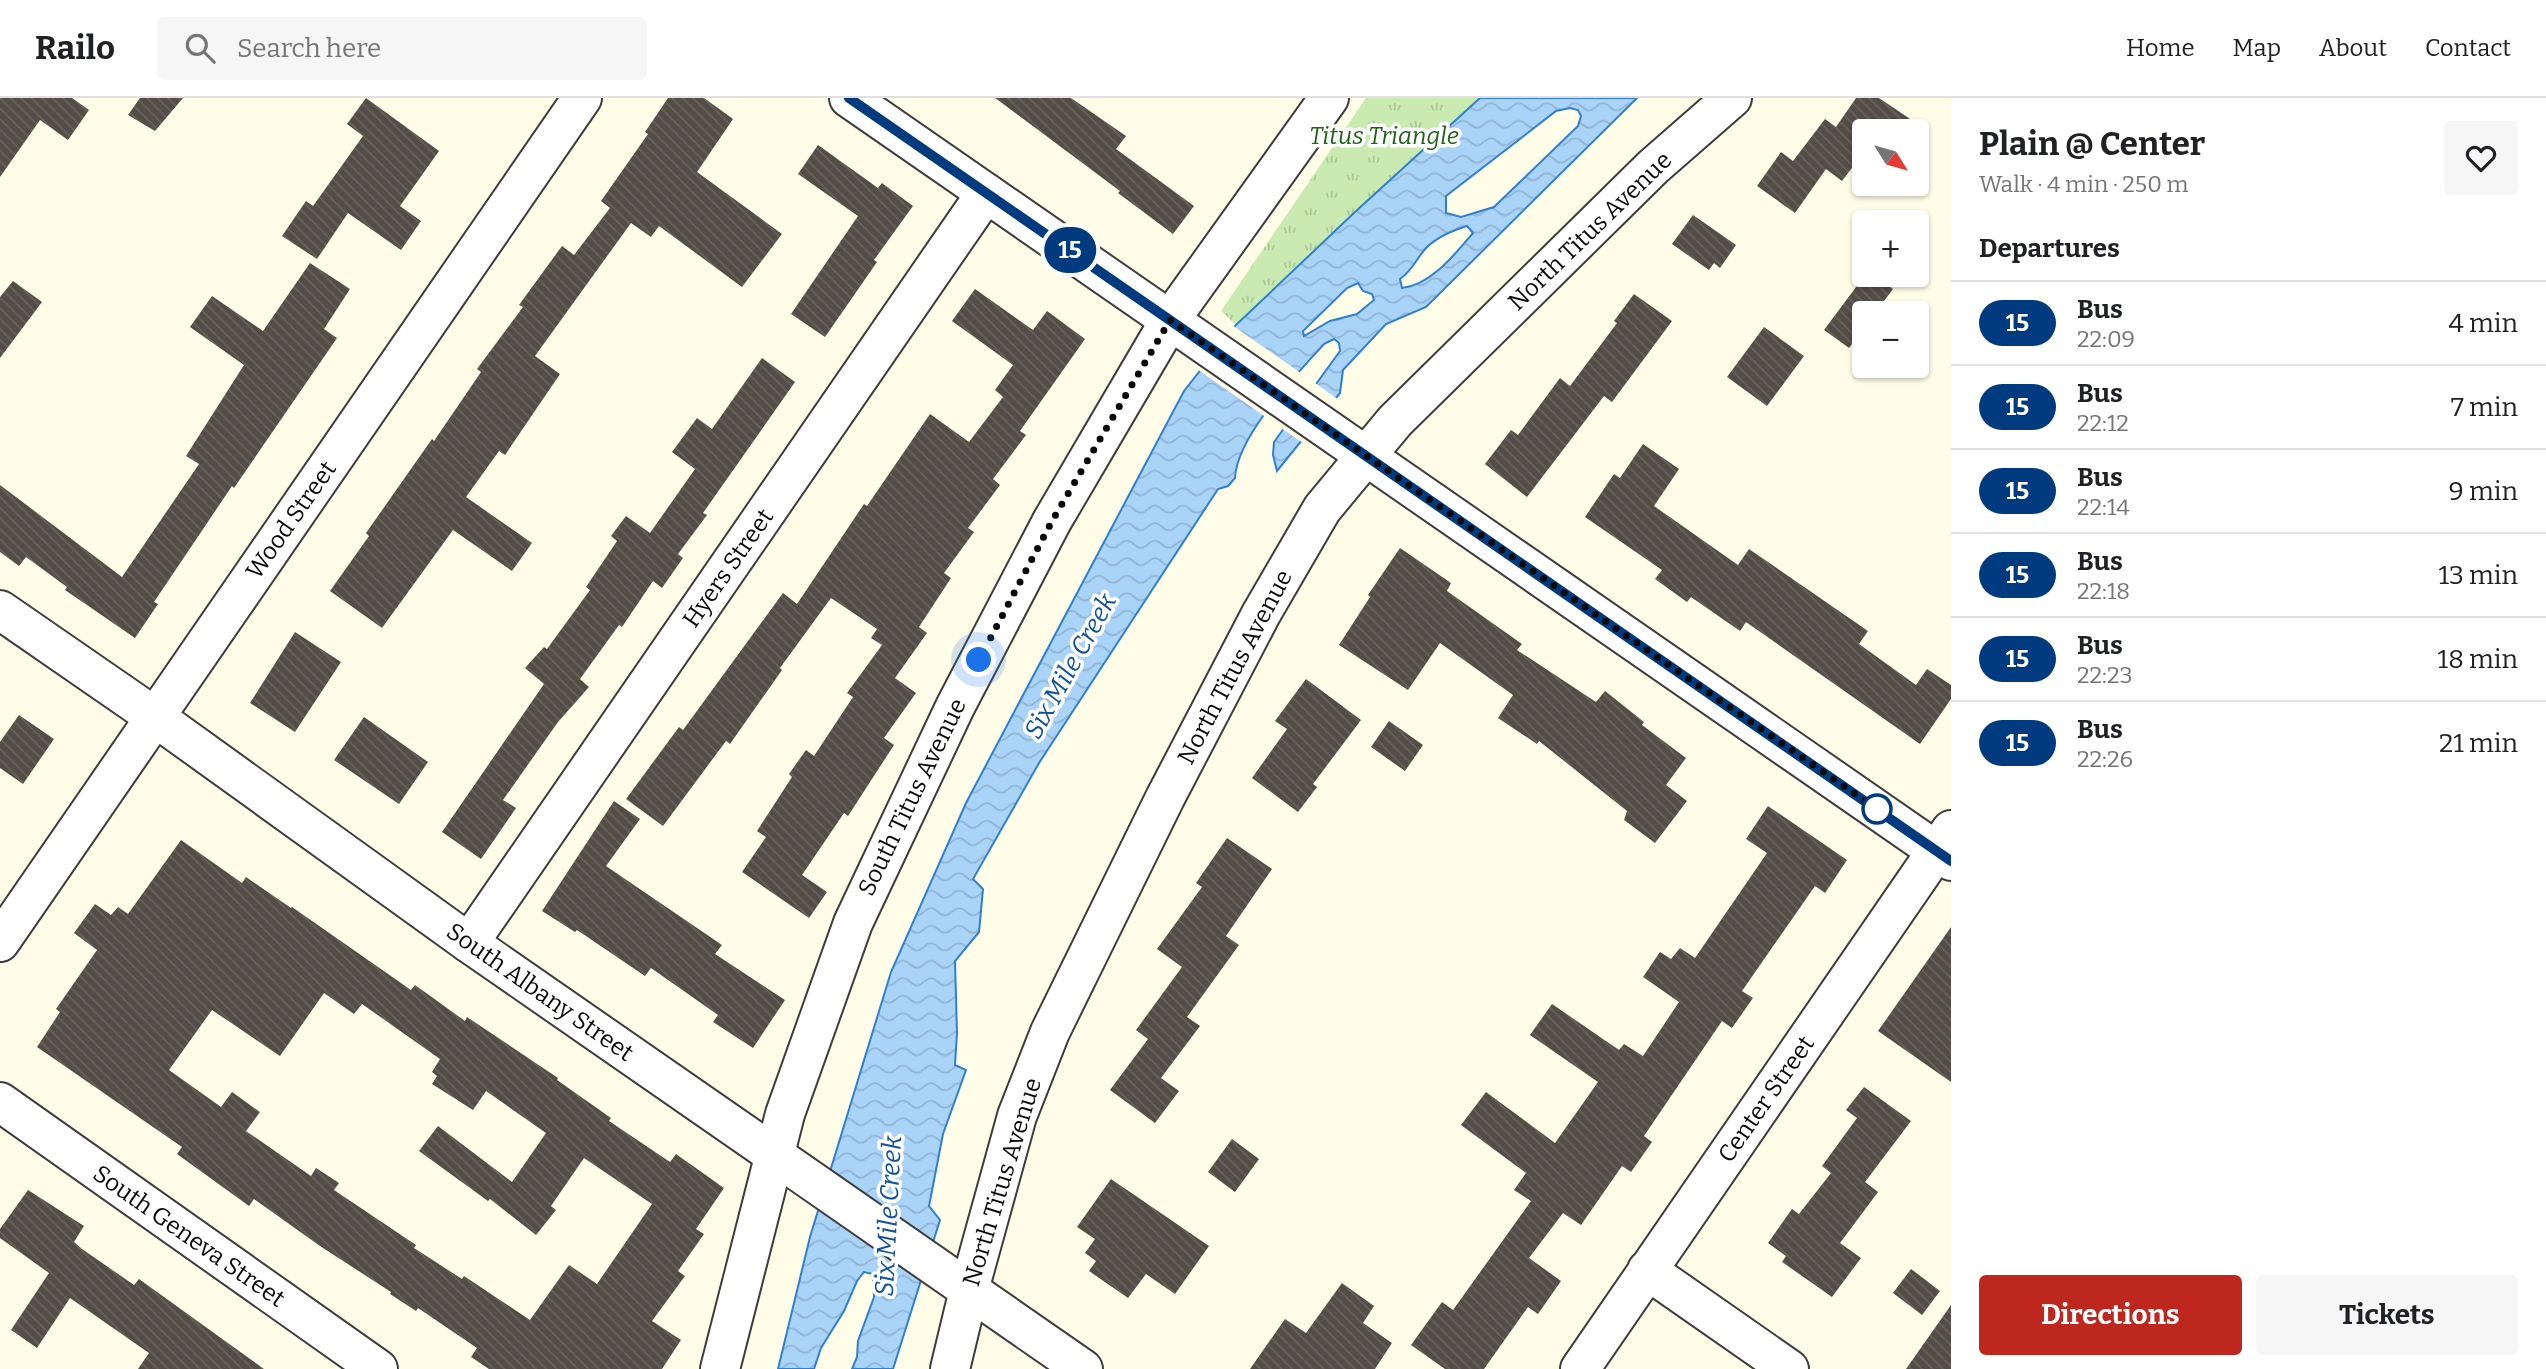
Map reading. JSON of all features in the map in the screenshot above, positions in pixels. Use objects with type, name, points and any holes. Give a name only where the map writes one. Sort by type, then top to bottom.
[{"type":"street","name":"Wood Street","points":[[0,942],[582,98]]},
{"type":"street","points":[[849,98],[1330,430],[1946,847]]},
{"type":"street","name":"South Titus Avenue","points":[[720,1369],[784,1117],[853,923],[877,869],[955,707],[1052,521],[1170,320],[1329,98]]},
{"type":"street","name":"North Titus Avenue","points":[[950,1369],[1017,1116],[1050,1032],[1165,798],[1261,614],[1322,509],[1384,432],[1633,187],[1732,98]]},
{"type":"street","name":"Hyers Street","points":[[468,943],[986,193]]},
{"type":"street","name":"South Albany Street","points":[[0,610],[155,717],[468,943],[1083,1369]]},
{"type":"street","name":"Center Street","points":[[1580,1369],[1946,847]]},
{"type":"street","name":"South Geneva Street","points":[[0,1102],[378,1369]]},
{"type":"street","points":[[1647,1270],[1790,1369]]},
{"type":"green space","name":"Titus Triangle","points":[[1366,98],[1480,98],[1236,325],[1221,311]]},
{"type":"water","name":"Six Mile Creek","points":[[1480,98],[1637,98],[1426,307],[1386,324],[1343,370],[1340,393],[1277,471],[1273,455],[1274,442],[1340,351],[1339,343],[1334,339],[1324,344],[1284,389],[1257,425],[1238,461],[1235,478],[1228,486],[1218,489],[1039,763],[973,879],[983,889],[979,932],[955,961],[955,1065],[966,1070],[943,1134],[929,1206],[940,1220],[893,1369],[852,1369],[857,1357],[858,1341],[874,1297],[873,1274],[864,1272],[821,1348],[814,1369],[778,1369],[810,1237],[891,972],[966,803],[1184,391],[1236,325]],"holes":[[[1570,108],[1578,110],[1581,116],[1578,126],[1494,207],[1461,217],[1446,213],[1446,196],[1556,111]],[[1467,226],[1473,233],[1432,275],[1413,286],[1402,288],[1400,279],[1426,248],[1451,232]],[[1358,283],[1363,291],[1372,294],[1374,300],[1357,314],[1330,321],[1304,336],[1303,331],[1347,288]]]},
{"type":"pier","points":[[1232,325],[1302,374],[1267,418],[1197,369]]},
{"type":"pier","points":[[1315,383],[1339,400],[1303,443],[1281,428]]},
{"type":"building","points":[[0,98],[72,98],[89,110],[68,140],[40,120],[0,177]]},
{"type":"building","points":[[140,98],[183,98],[155,131],[128,115]]},
{"type":"building","points":[[366,98],[439,151],[400,206],[421,221],[401,250],[348,213],[317,259],[282,236],[306,201],[313,206],[363,136],[347,124]]},
{"type":"building","points":[[668,98],[704,98],[733,119],[697,172],[782,234],[742,287],[659,226],[651,237],[631,223],[535,356],[560,374],[505,455],[499,451],[466,497],[532,543],[512,571],[453,530],[382,628],[330,591],[369,536],[366,533],[481,372],[477,369],[523,307],[519,305],[562,246],[574,255],[610,208],[601,201],[648,134],[645,132]]},
{"type":"building","points":[[995,98],[1071,98],[1126,136],[1116,149],[1194,206],[1173,234]]},
{"type":"building","points":[[1856,98],[1879,98],[1910,119],[1852,119],[1852,168],[1842,181],[1826,169],[1795,213],[1757,186],[1781,152],[1793,161],[1825,119],[1836,127]]},
{"type":"building","points":[[818,145],[878,188],[882,183],[913,206],[874,260],[877,262],[825,337],[791,314],[858,216],[798,174]]},
{"type":"building","points":[[1693,215],[1736,245],[1720,268],[1714,263],[1709,270],[1672,244]]},
{"type":"building","points":[[310,263],[350,289],[324,329],[337,338],[234,488],[232,486],[154,602],[158,604],[135,638],[65,590],[67,587],[26,557],[19,566],[0,552],[0,485],[122,577],[199,464],[186,456],[244,365],[190,327],[212,296],[263,331]]},
{"type":"building","points":[[13,281],[42,302],[0,358],[0,297]]},
{"type":"building","points":[[1856,287],[1893,289],[1884,301],[1852,301],[1852,344],[1849,348],[1824,330]]},
{"type":"building","points":[[975,289],[1033,330],[1047,311],[1085,339],[1020,431],[1026,435],[993,479],[1000,485],[968,528],[974,532],[944,573],[951,578],[919,627],[927,633],[895,678],[916,693],[884,738],[894,745],[848,816],[844,813],[802,875],[827,892],[809,918],[742,872],[766,837],[757,831],[792,777],[789,774],[806,750],[814,756],[853,697],[847,693],[882,645],[871,638],[877,629],[831,598],[780,668],[782,670],[730,744],[726,741],[663,826],[626,799],[679,727],[683,730],[783,593],[797,604],[864,504],[867,506],[930,414],[969,442],[1003,397],[995,390],[1013,365],[952,321]]},
{"type":"building","points":[[1634,294],[1672,321],[1612,402],[1604,396],[1527,497],[1485,464],[1511,430],[1518,435],[1560,378],[1570,386],[1617,323],[1614,321]]},
{"type":"building","points":[[1764,327],[1804,356],[1767,406],[1727,377]]},
{"type":"building","points":[[762,358],[795,382],[703,513],[707,515],[678,554],[683,558],[662,588],[653,581],[622,627],[619,625],[580,679],[589,687],[558,722],[503,800],[516,808],[481,859],[442,832],[544,684],[525,668],[544,647],[547,649],[590,590],[586,587],[617,541],[611,536],[626,516],[650,533],[695,469],[672,452],[697,418],[712,429]]},
{"type":"building","points":[[1643,444],[1679,469],[1654,506],[1738,565],[1749,549],[1868,631],[1859,644],[1916,685],[1927,669],[1951,685],[1951,699],[1920,744],[1746,622],[1740,631],[1691,597],[1687,602],[1655,579],[1662,570],[1585,517],[1614,474],[1620,478]]},
{"type":"building","points":[[1400,548],[1451,583],[1447,591],[1522,644],[1517,650],[1596,702],[1605,691],[1644,722],[1642,725],[1686,758],[1666,785],[1687,801],[1655,843],[1624,820],[1627,811],[1539,741],[1537,744],[1498,718],[1513,695],[1440,643],[1408,690],[1339,645]]},
{"type":"building","points":[[295,632],[341,662],[295,732],[250,703]]},
{"type":"building","points":[[1306,679],[1361,720],[1313,784],[1317,787],[1298,812],[1252,778],[1287,729],[1275,721]]},
{"type":"building","points":[[19,715],[54,739],[23,784],[0,768],[0,742]]},
{"type":"building","points":[[364,717],[428,762],[399,804],[334,760]]},
{"type":"building","points":[[1389,721],[1423,745],[1405,771],[1371,747]]},
{"type":"building","points":[[614,801],[640,819],[606,866],[722,945],[715,954],[785,1000],[753,1048],[713,1022],[718,1015],[651,968],[645,976],[577,930],[575,932],[542,911]]},
{"type":"building","points":[[1768,806],[1847,860],[1825,893],[1815,886],[1742,991],[1753,998],[1732,1028],[1722,1021],[1644,1136],[1652,1142],[1631,1172],[1622,1166],[1581,1225],[1563,1213],[1529,1258],[1561,1281],[1538,1314],[1528,1307],[1484,1369],[1445,1369],[1411,1345],[1442,1302],[1453,1310],[1531,1201],[1514,1190],[1526,1173],[1461,1125],[1486,1092],[1555,1143],[1598,1082],[1530,1035],[1552,1004],[1619,1050],[1624,1044],[1643,1056],[1679,1002],[1643,977],[1660,952],[1671,959],[1680,948],[1695,958],[1767,853],[1746,839]]},
{"type":"building","points":[[1227,838],[1272,869],[1226,936],[1239,945],[1187,1017],[1200,1026],[1161,1078],[1179,1091],[1155,1123],[1110,1090],[1148,1039],[1136,1030],[1182,967],[1157,949],[1202,887],[1196,883]]},
{"type":"building","points":[[181,840],[242,883],[246,877],[292,907],[411,990],[415,985],[465,1021],[467,1017],[558,1078],[557,1080],[611,1118],[609,1121],[670,1162],[676,1154],[724,1188],[696,1229],[704,1234],[678,1271],[685,1276],[652,1321],[681,1340],[662,1369],[489,1369],[471,1357],[477,1348],[418,1308],[416,1311],[390,1294],[391,1292],[254,1199],[249,1206],[177,1154],[182,1147],[37,1047],[60,1012],[56,1009],[97,950],[74,933],[95,904],[111,915],[118,907],[128,914]],"holes":[[[324,993],[354,1014],[362,1004],[440,1059],[432,1072],[437,1076],[432,1084],[473,1110],[486,1091],[546,1133],[512,1182],[438,1126],[419,1151],[488,1201],[490,1199],[536,1235],[556,1210],[551,1206],[584,1158],[652,1204],[597,1284],[569,1265],[530,1320],[464,1276],[462,1279],[414,1248],[416,1245],[334,1190],[339,1183],[316,1168],[311,1176],[246,1131],[260,1112],[232,1092],[221,1107],[169,1070],[212,1010],[280,1056]]]},
{"type":"building","points":[[1951,927],[1951,1082],[1878,1031]]},
{"type":"building","points":[[1864,1087],[1911,1121],[1865,1182],[1878,1192],[1840,1243],[1861,1258],[1832,1297],[1782,1262],[1786,1256],[1768,1243],[1792,1209],[1799,1214],[1831,1173],[1822,1166],[1857,1118],[1846,1110]]},
{"type":"building","points":[[1232,1139],[1259,1159],[1235,1192],[1208,1172]]},
{"type":"building","points":[[1111,1179],[1209,1246],[1175,1294],[1146,1274],[1128,1298],[1089,1271],[1096,1261],[1085,1253],[1095,1239],[1077,1227]]},
{"type":"building","points":[[28,1190],[84,1226],[74,1242],[82,1249],[134,1285],[139,1279],[264,1369],[138,1369],[149,1353],[70,1298],[37,1348],[11,1330],[49,1273],[0,1238],[0,1229]]},
{"type":"building","points":[[1911,1269],[1940,1291],[1922,1315],[1893,1293]]},
{"type":"building","points":[[1342,1283],[1374,1306],[1363,1323],[1392,1343],[1375,1369],[1250,1369],[1285,1319],[1306,1333]]},
{"type":"building","points":[[1951,1305],[1951,1369],[1906,1369]]},
{"type":"bus line","name":"15","points":[[849,98],[1951,861]]},
{"type":"route","points":[[979,660],[1052,521],[1170,320],[1877,809]]}]
